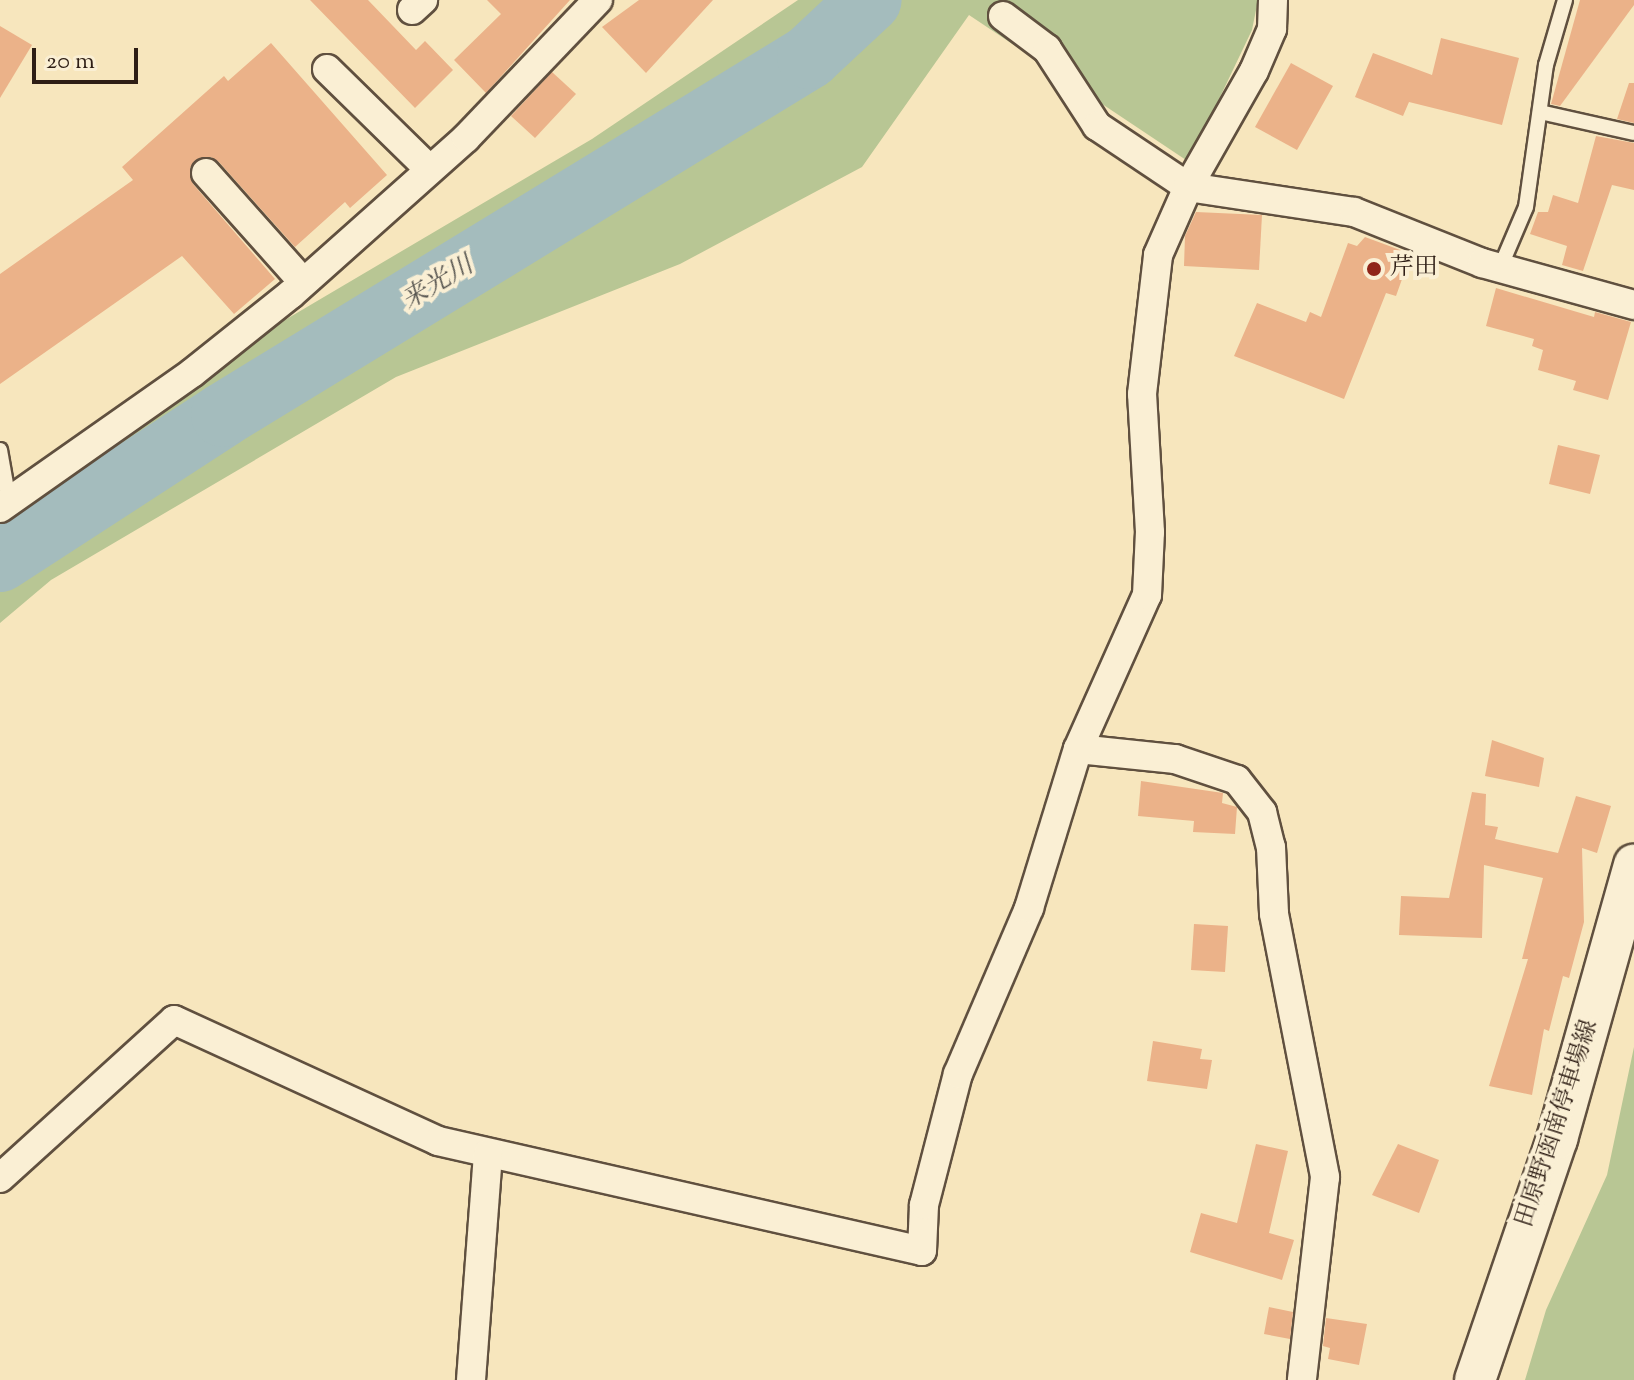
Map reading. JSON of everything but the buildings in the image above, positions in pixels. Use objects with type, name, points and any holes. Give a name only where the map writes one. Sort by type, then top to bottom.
[{"type":"main road","name":"田原野函南停車場線","points":[[1475,1380],[1557,1139],[1634,865]]},
{"type":"street","points":[[0,1178],[174,1020],[438,1141],[922,1251],[924,1205],[958,1074],[1029,908],[1078,749],[1147,595],[1150,532],[1142,394],[1150,300],[1158,255],[1188,187],[1254,71],[1272,29],[1273,0]]},
{"type":"street","points":[[5,504],[192,373],[303,282],[430,170],[595,1]]},
{"type":"street","points":[[1003,16],[1047,49],[1097,126],[1188,187],[1354,212],[1500,268],[1634,305]]},
{"type":"street","points":[[327,69],[430,170]]},
{"type":"street","points":[[206,173],[303,282]]},
{"type":"street","points":[[1078,749],[1175,759],[1237,780],[1262,812],[1271,847],[1277,930],[1325,1177],[1302,1380]]},
{"type":"street","points":[[471,1380],[488,1154]]},
{"type":"lane","points":[[1500,268],[1526,207],[1546,65],[1565,0]]},
{"type":"lane","points":[[1540,112],[1634,133]]},
{"type":"lane","points":[[0,450],[5,504]]},
{"type":"green space","points":[[798,0],[1258,0],[1252,30],[1189,162],[969,15],[862,167],[680,264],[396,377],[51,580],[0,623],[0,518],[166,390],[592,139]]},
{"type":"green space","points":[[1634,1047],[1634,1380],[1525,1380],[1546,1310],[1607,1175]]},
{"type":"waterway","name":"来光川","points":[[0,560],[223,415],[809,57],[870,0]]},
{"type":"place","name":"芹田","points":[[1374,269]]}]
